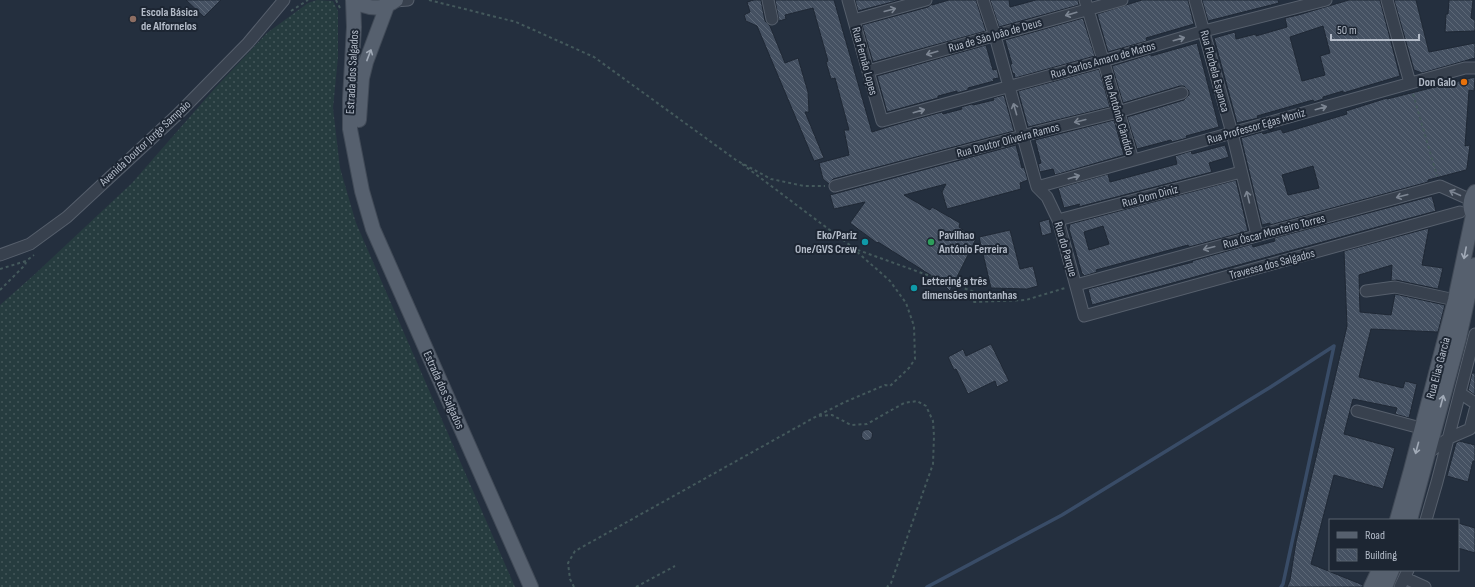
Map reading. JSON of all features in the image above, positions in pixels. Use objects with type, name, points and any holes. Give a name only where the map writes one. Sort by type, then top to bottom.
[{"type":"main road","points":[[354,0],[369,7],[378,8],[397,2]]},
{"type":"main road","name":"Estrada dos Salgados","points":[[354,0],[354,41],[350,99],[350,129],[362,191],[373,229],[531,587]]},
{"type":"main road","name":"Estrada dos Salgados","points":[[362,191],[359,135],[359,105],[362,78],[366,62],[397,2]]},
{"type":"main road","name":"Rua Elias Garcia","points":[[1410,519],[1428,453],[1428,430],[1456,300],[1473,194]]},
{"type":"main road","name":"Rua Elias Garcia","points":[[1397,519],[1459,338],[1475,265]]},
{"type":"main road","points":[[1371,587],[1379,571]]},
{"type":"main road","points":[[1385,587],[1392,571]]},
{"type":"street","name":"Avenida Doutor Jorge Sampaio","points":[[0,255],[30,244],[67,217],[177,114],[248,43],[284,0]]},
{"type":"street","name":"Avenida Doutor Jorge Sampaio","points":[[275,11],[293,0]]},
{"type":"street","points":[[768,0],[772,20]]},
{"type":"street","name":"Rua Fernão Lopes","points":[[848,0],[882,121]]},
{"type":"street","points":[[854,20],[926,0]]},
{"type":"street","points":[[983,0],[1036,187]]},
{"type":"street","name":"Rua de São João de Deus","points":[[868,71],[994,36],[1087,5],[1122,0]]},
{"type":"street","name":"Rua Florbela Espanca","points":[[1195,0],[1232,133],[1257,235]]},
{"type":"street","name":"Rua Carlos Amaro de Matos","points":[[882,121],[1103,61],[1300,3],[1326,0]]},
{"type":"street","points":[[1387,0],[1410,83]]},
{"type":"street","name":"Rua António Cândido","points":[[1087,5],[1133,160]]},
{"type":"street","name":"Rua Professor Egas Moniz","points":[[1036,187],[1465,68],[1475,68]]},
{"type":"street","name":"Rua Doutor Oliveira Ramos","points":[[835,186],[1118,112],[1182,93]]},
{"type":"street","name":"Rua Dom Diniz","points":[[1058,220],[1241,172]]},
{"type":"street","points":[[1440,186],[1473,194]]},
{"type":"street","name":"Rua Óscar Monteiro Torres","points":[[1076,285],[1440,186]]},
{"type":"street","name":"Rua do Parque","points":[[1036,187],[1047,197],[1058,220],[1084,316]]},
{"type":"street","name":"Travessa dos Salgados","points":[[1084,316],[1470,215]]},
{"type":"street","points":[[1366,291],[1395,287],[1456,300]]},
{"type":"street","points":[[1426,519],[1449,438],[1475,334]]},
{"type":"street","points":[[1460,393],[1475,402]]},
{"type":"street","points":[[1357,410],[1428,430]]},
{"type":"street","points":[[1428,453],[1449,438],[1470,429],[1475,410]]},
{"type":"street","points":[[1404,578],[1425,587]]},
{"type":"path","points":[[429,0],[516,22],[594,57],[855,249],[890,281],[906,303],[914,326],[915,359],[909,368],[890,386],[885,385],[817,416],[575,551],[568,563],[570,579],[574,587]]},
{"type":"path","points":[[1410,83],[1440,186]]},
{"type":"path","points":[[736,160],[772,179],[804,186],[835,186]]},
{"type":"path","points":[[855,249],[983,295],[974,302],[1026,300],[1076,285]]},
{"type":"path","points":[[0,290],[25,265],[26,261]]},
{"type":"path","points":[[817,416],[832,415],[851,425],[867,424],[904,403],[917,401],[926,406],[933,421],[933,464],[891,583],[887,587]]},
{"type":"path","points":[[636,587],[675,566]]},
{"type":"green space","points":[[317,0],[333,1],[338,11],[338,57],[333,108],[340,168],[356,223],[515,587],[0,587],[0,305],[132,183],[215,88],[267,33],[308,3]]},
{"type":"building","points":[[186,0],[221,0],[204,17]]},
{"type":"building","points":[[761,0],[765,21],[770,26],[785,63],[798,58],[808,92],[809,112],[805,112],[824,158],[814,161],[757,26],[746,21],[744,15],[750,12],[747,2]]},
{"type":"building","points":[[775,0],[834,0],[872,132],[942,112],[943,114],[962,109],[961,107],[994,100],[993,98],[1004,95],[1014,131],[833,179],[829,184],[823,179],[819,163],[849,155],[844,130],[849,130],[835,78],[831,79],[826,62],[828,61],[813,8],[785,15],[786,19],[779,21]]},
{"type":"building","points":[[855,0],[900,0],[858,11]]},
{"type":"building","points":[[949,0],[976,0],[986,31],[873,62],[862,25]]},
{"type":"building","points":[[990,0],[1009,0],[1010,7],[1036,0],[1078,0],[1079,5],[999,27]]},
{"type":"building","points":[[1142,0],[1188,0],[1194,24],[1146,38],[1147,41],[1108,52],[1097,14]]},
{"type":"building","points":[[1202,0],[1278,0],[1279,3],[1208,21]]},
{"type":"building","points":[[1349,0],[1380,0],[1400,76],[1343,93],[1343,91],[1323,97],[1323,99],[1314,102],[1313,100],[1257,116],[1258,118],[1237,123],[1214,38],[1235,32],[1236,39],[1256,34],[1256,36],[1287,27],[1285,18]],"holes":[[[1323,26],[1330,53],[1320,56],[1325,75],[1302,81],[1290,37]]]},
{"type":"building","points":[[1394,0],[1416,0],[1429,52],[1475,43],[1475,58],[1422,73],[1414,70]]},
{"type":"building","points":[[1449,0],[1473,0],[1471,18],[1475,20],[1475,31],[1445,32],[1446,14],[1448,14]]},
{"type":"building","points":[[1083,18],[1095,56],[1015,78],[1010,64],[1012,64],[1005,40]]},
{"type":"building","points":[[1197,43],[1219,127],[1186,136],[1187,138],[1172,142],[1171,140],[1137,149],[1127,117],[1184,100],[1189,95],[1189,91],[1184,86],[1180,86],[1123,103],[1112,66],[1151,54],[1151,56]]},
{"type":"building","points":[[986,45],[993,70],[997,69],[999,78],[993,79],[994,81],[968,88],[968,90],[938,96],[938,98],[887,112],[877,76]]},
{"type":"building","points":[[1099,69],[1110,107],[1028,127],[1018,91]]},
{"type":"building","points":[[1475,77],[1474,91],[1469,90],[1465,146],[1470,145],[1466,170],[1428,180],[1428,182],[1270,225],[1270,223],[1262,225],[1241,138],[1262,132],[1263,134],[1281,129],[1283,133],[1347,114],[1346,111]],"holes":[[[1313,166],[1319,188],[1288,195],[1282,175]]]},
{"type":"building","points":[[1114,120],[1124,155],[1055,175],[1053,169],[1040,172],[1038,164],[1041,163],[1035,140]]},
{"type":"building","points":[[1016,145],[1022,168],[1024,167],[1028,180],[1020,183],[1021,189],[947,209],[942,192],[946,184],[904,195],[930,210],[932,207],[960,223],[959,227],[976,239],[950,291],[940,281],[878,242],[877,243],[850,223],[865,202],[834,209],[830,195]]},
{"type":"building","points":[[1225,145],[1229,157],[1209,163],[1212,172],[1078,207],[1080,204],[1064,208],[1058,188],[1108,174],[1110,182],[1177,164],[1175,156],[1191,151],[1192,154]]},
{"type":"building","points":[[1236,180],[1248,231],[1189,247],[1188,245],[1096,270],[1097,272],[1084,276],[1082,274],[1069,229],[1070,224]],"holes":[[[1103,226],[1109,244],[1089,250],[1084,232]]]},
{"type":"building","points":[[1432,196],[1436,211],[1092,305],[1088,289],[1193,262],[1192,261],[1252,244],[1253,247],[1275,241],[1274,238]]},
{"type":"building","points":[[1049,219],[1052,233],[1042,236],[1039,222]]},
{"type":"building","points":[[1429,228],[1422,265],[1443,268],[1438,289],[1396,280],[1391,281],[1392,265],[1359,275],[1360,312],[1391,315],[1395,294],[1445,305],[1438,332],[1371,329],[1359,377],[1403,388],[1405,381],[1417,384],[1409,418],[1395,414],[1397,408],[1353,399],[1344,434],[1395,448],[1383,489],[1334,475],[1311,564],[1363,585],[1363,587],[1287,587],[1290,580],[1296,542],[1347,326],[1344,251]]},
{"type":"building","points":[[1010,230],[1020,269],[1033,266],[1038,286],[1027,289],[991,288],[979,237]]},
{"type":"building","points":[[991,344],[1009,381],[997,387],[995,381],[968,394],[956,369],[954,370],[948,357],[963,349],[966,356]]},
{"type":"building","points":[[1472,373],[1475,373],[1475,395],[1468,390]]},
{"type":"building","points":[[865,430],[869,430],[871,431],[871,439],[865,440],[862,437],[862,433]]},
{"type":"building","points":[[1459,441],[1475,445],[1475,461],[1473,461],[1468,482],[1447,476],[1456,443]]},
{"type":"building","points":[[1459,523],[1475,528],[1475,553],[1459,548]]},
{"type":"waterway","points":[[927,587],[1062,515],[1269,388],[1334,346]]},
{"type":"waterway","points":[[1281,587],[1283,584],[1334,346]]},
{"type":"place","name":"Escola Básica de Alfornelos","points":[[133,19]]},
{"type":"place","name":"Don Galo","points":[[1464,82]]},
{"type":"place","name":"Eko/Pariz One/GVS Crew","points":[[865,242]]},
{"type":"place","name":"Pavilhao António Ferreira","points":[[931,242]]},
{"type":"place","name":"Lettering a três dimensões montanhas","points":[[914,288]]}]
